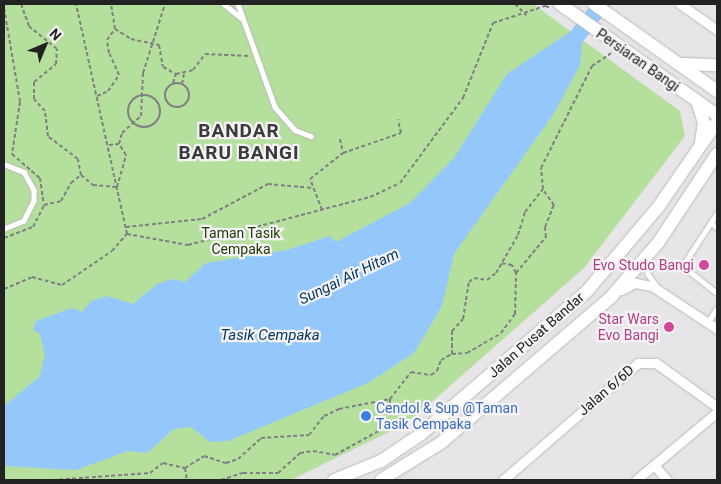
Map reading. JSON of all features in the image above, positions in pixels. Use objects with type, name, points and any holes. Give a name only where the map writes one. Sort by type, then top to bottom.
[{"type":"main road","name":"Persiaran Bangi","points":[[594,4],[717,91]]},
{"type":"main road","name":"Persiaran Bangi","points":[[560,7],[608,44],[717,115]]},
{"type":"main road","points":[[678,62],[717,65]]},
{"type":"main road","points":[[696,153],[704,126],[697,101]]},
{"type":"main road","name":"Jalan Pusat Bandar","points":[[334,480],[381,461],[421,434],[588,291],[696,153],[717,122]]},
{"type":"main road","name":"Jalan Pusat Bandar","points":[[384,479],[442,442],[611,297],[658,243],[715,158]]},
{"type":"street","points":[[680,4],[717,30]]},
{"type":"street","name":"Jalan Pusat Bandar","points":[[611,297],[635,282],[661,290],[717,329]]},
{"type":"street","name":"Jalan 6/6D","points":[[503,480],[638,363],[656,363],[717,407]]},
{"type":"street","points":[[636,480],[717,412]]},
{"type":"street","points":[[654,465],[667,480]]},
{"type":"lane","points":[[224,4],[241,18]]},
{"type":"lane","points":[[238,4],[254,56],[275,107],[295,130],[311,136]]},
{"type":"lane","points":[[4,164],[24,172],[34,190],[34,201],[24,221],[4,229]]},
{"type":"lane","points":[[717,214],[683,266],[717,293]]},
{"type":"lane","points":[[711,223],[717,228]]},
{"type":"lane","name":"Jalan Pusat Bandar","points":[[658,243],[647,270],[661,290]]},
{"type":"lane","points":[[708,322],[717,308]]},
{"type":"path","points":[[21,4],[28,26],[57,49],[56,64],[34,82],[34,99],[45,111],[48,136],[78,159],[81,175],[93,184],[117,187]]},
{"type":"path","points":[[76,4],[110,145],[128,234]]},
{"type":"path","points":[[97,96],[108,91],[118,74],[107,40],[115,29],[111,4]]},
{"type":"path","points":[[117,187],[126,155],[119,144],[122,133],[134,124],[144,108],[142,95],[153,42],[165,4]]},
{"type":"path","points":[[515,4],[526,15]]},
{"type":"path","points":[[128,234],[188,245],[322,210],[400,183],[463,98],[493,23],[526,15],[544,5],[560,7]]},
{"type":"path","points":[[4,8],[20,102],[12,154],[40,178],[44,206],[33,227],[4,238]]},
{"type":"path","points":[[115,29],[131,39],[153,42],[160,45],[163,67],[176,74],[184,74],[201,63],[205,54],[254,56]]},
{"type":"path","points":[[516,273],[546,237],[545,228],[554,205],[543,189],[541,168],[592,66],[608,59],[611,53],[608,44]]},
{"type":"path","points":[[134,124],[154,124],[159,105],[166,100],[167,88],[173,83],[176,74]]},
{"type":"path","points":[[166,100],[176,107],[184,105],[189,94],[182,84],[184,74]]},
{"type":"path","points":[[173,83],[182,84]]},
{"type":"path","points":[[142,95],[159,105]]},
{"type":"path","points":[[134,124],[128,106],[142,95]]},
{"type":"path","points":[[322,210],[310,179],[343,152],[401,133],[398,119]]},
{"type":"path","points":[[340,139],[343,152]]},
{"type":"path","points":[[110,145],[119,144]]},
{"type":"path","points":[[44,206],[62,202],[71,183],[81,175]]},
{"type":"path","points":[[126,227],[202,219],[268,184],[313,188]]},
{"type":"path","points":[[452,354],[452,331],[463,319],[469,282],[474,278],[487,280],[518,235],[525,212],[543,189]]},
{"type":"path","points":[[4,289],[32,278],[62,284],[112,251],[128,234]]},
{"type":"path","points":[[221,480],[243,473],[278,472],[300,454],[313,451],[335,455],[384,428],[390,399],[411,372],[431,375],[452,354],[468,353],[502,333],[518,301],[516,273],[512,266],[500,263]]},
{"type":"path","points":[[53,480],[150,473],[162,463],[185,468],[204,456],[232,461],[261,438],[309,435],[324,416],[339,410],[390,399]]},
{"type":"path","points":[[185,468],[187,480]]},
{"type":"green space","name":"Taman Tasik Cempaka","points":[[4,4],[533,4],[680,111],[685,136],[584,268],[409,422],[291,480],[4,480]]},
{"type":"water","name":"Tasik Cempaka","points":[[570,32],[582,45],[580,65],[553,115],[454,254],[442,306],[414,353],[368,383],[228,441],[210,442],[191,427],[174,429],[147,453],[128,451],[76,470],[4,466],[4,406],[40,376],[45,354],[40,334],[33,330],[36,321],[72,308],[82,312],[91,301],[107,296],[133,304],[157,284],[173,279],[185,282],[206,263],[287,250],[330,236],[336,242],[410,203],[454,158],[507,74]]},
{"type":"waterway","name":"Sungai Air Hitam","points":[[564,53],[602,4]]},
{"type":"place","name":"Evo Studo Bangi","points":[[704,265]]},
{"type":"place","name":"Star Wars Evo Bangi","points":[[669,327]]},
{"type":"place","name":"Cendol & Sup @Taman Tasik Cempaka","points":[[366,416]]},
{"type":"district","name":"BANDAR BARU BANGI","points":[[239,142]]}]
